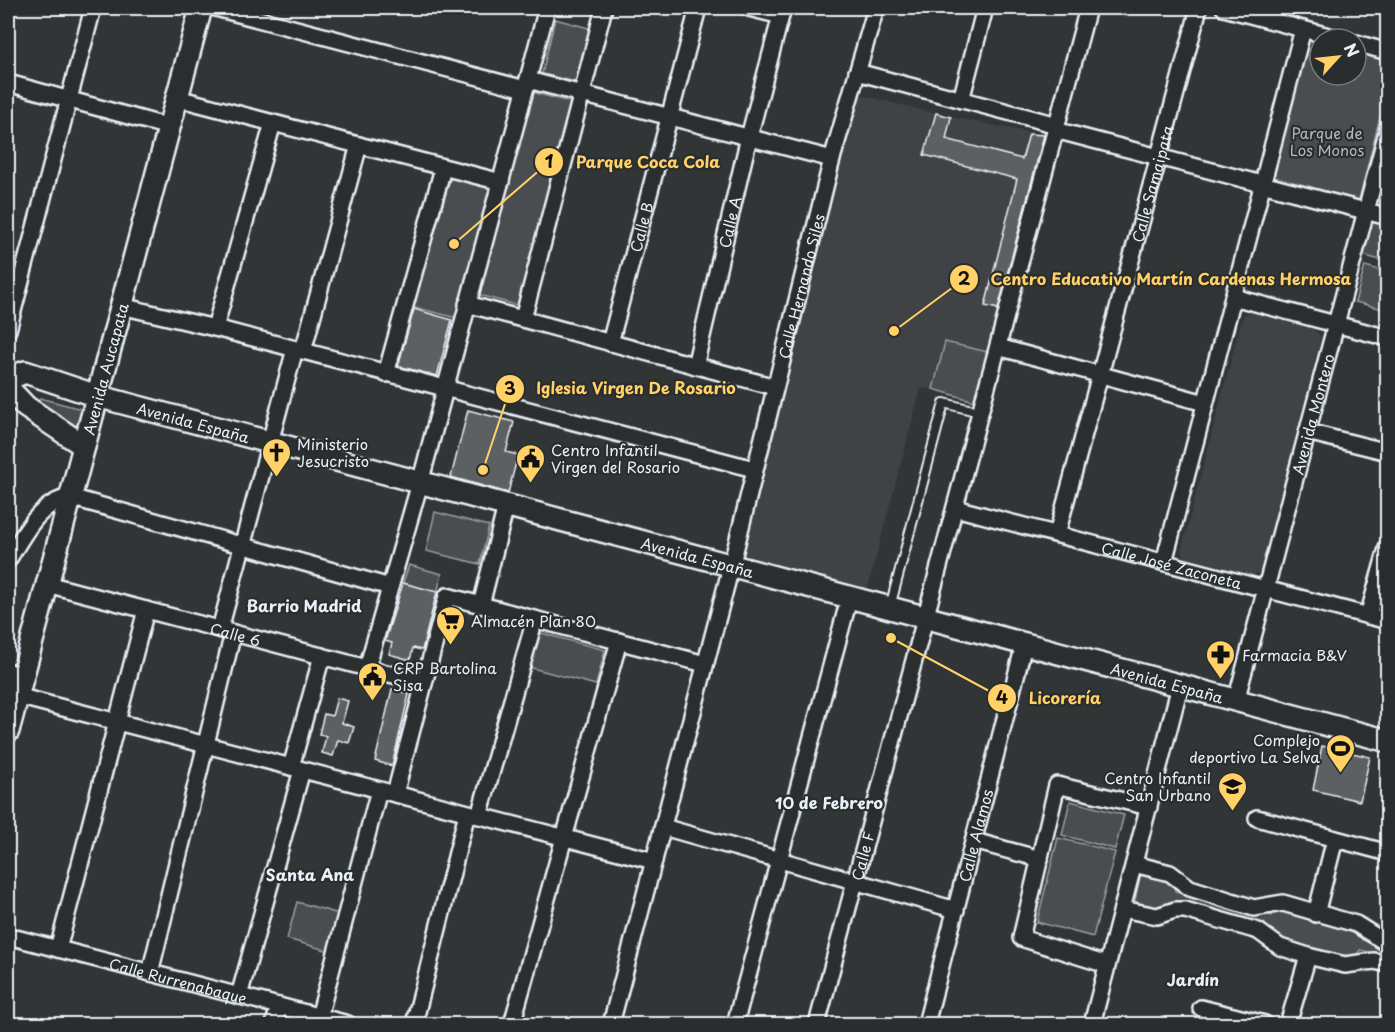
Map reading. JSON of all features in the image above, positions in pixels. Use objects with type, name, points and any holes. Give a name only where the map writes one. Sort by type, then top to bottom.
[{"type":"street","points":[[8,330],[93,8]]},
{"type":"street","name":"Avenida Aucapata","points":[[8,731],[15,683],[47,584],[201,8]]},
{"type":"street","points":[[216,8],[526,85],[582,94],[832,159]]},
{"type":"street","points":[[367,668],[420,483],[547,8]]},
{"type":"street","points":[[523,319],[604,8]]},
{"type":"street","name":"Calle B","points":[[610,343],[698,8]]},
{"type":"street","points":[[749,8],[782,12]]},
{"type":"street","name":"Calle Hernando Siles","points":[[611,1024],[730,567],[832,159],[876,8]]},
{"type":"street","points":[[961,100],[985,8]]},
{"type":"street","name":"Calle F","points":[[817,1024],[1088,8]]},
{"type":"street","name":"Calle Samaipata","points":[[1057,534],[1199,8]]},
{"type":"street","points":[[1224,8],[1308,30]]},
{"type":"street","name":"Calle A","points":[[695,366],[749,137],[782,12]]},
{"type":"street","points":[[1164,562],[1303,29]]},
{"type":"street","points":[[1368,47],[1388,52]]},
{"type":"street","points":[[857,72],[1158,157],[1388,217]]},
{"type":"street","points":[[8,83],[169,127]]},
{"type":"street","points":[[177,98],[501,182]]},
{"type":"street","points":[[215,328],[273,123]]},
{"type":"street","name":"Avenida Montero","points":[[1236,700],[1388,128]]},
{"type":"street","points":[[150,973],[205,745],[242,546],[269,442],[299,350],[359,145]]},
{"type":"street","points":[[386,374],[443,168]]},
{"type":"street","points":[[1233,297],[1388,338]]},
{"type":"street","points":[[467,304],[775,387]]},
{"type":"street","points":[[121,306],[215,328],[754,469]]},
{"type":"street","points":[[998,347],[1205,403]]},
{"type":"street","name":"Avenida España","points":[[8,379],[25,372],[97,396],[849,599],[1388,741]]},
{"type":"street","points":[[8,387],[26,407],[84,446]]},
{"type":"street","points":[[1307,432],[1388,452]]},
{"type":"street","points":[[8,560],[39,513],[49,504],[70,497],[390,587]]},
{"type":"street","points":[[481,605],[506,506]]},
{"type":"street","name":"Calle José Zaconeta","points":[[955,507],[1388,621]]},
{"type":"street","points":[[1368,616],[1388,545]]},
{"type":"street","name":"Calle 6","points":[[47,584],[424,683]]},
{"type":"street","points":[[394,794],[447,596],[705,664]]},
{"type":"street","points":[[735,1024],[849,599]]},
{"type":"street","points":[[58,949],[146,610]]},
{"type":"street","points":[[414,1024],[473,814],[535,619]]},
{"type":"street","points":[[512,1024],[619,641]]},
{"type":"street","name":"Calle Alamos","points":[[927,1024],[1024,645]]},
{"type":"street","points":[[239,996],[322,656]]},
{"type":"street","points":[[15,683],[117,722],[654,861]]},
{"type":"street","points":[[1092,1024],[1180,686]]},
{"type":"street","points":[[1107,965],[1021,938],[1057,784],[1149,807]]},
{"type":"street","points":[[319,1017],[379,790]]},
{"type":"street","points":[[1257,818],[1388,853]]},
{"type":"street","points":[[663,827],[956,910]]},
{"type":"street","points":[[1316,914],[1335,839]]},
{"type":"street","points":[[974,841],[1040,859]]},
{"type":"street","points":[[1134,864],[1170,873],[1190,888],[1254,908],[1282,903],[1356,924],[1388,944]]},
{"type":"street","points":[[1122,909],[1157,916],[1175,910],[1185,910],[1258,931],[1280,947],[1308,956],[1345,965],[1374,961],[1388,964]]},
{"type":"street","name":"Calle Rurrenabaque","points":[[8,936],[348,1024]]},
{"type":"street","points":[[1288,1024],[1308,956]]},
{"type":"street","points":[[274,1024],[279,1006]]},
{"type":"street","points":[[1201,1008],[1265,1024]]},
{"type":"lane","points":[[889,609],[944,403],[980,412]]},
{"type":"shaded area","points":[[861,95],[951,117],[1049,136],[974,401],[933,389],[921,388],[868,587],[860,593],[740,560],[854,98]]},
{"type":"shaded area","points":[[1251,312],[1315,330],[1321,337],[1261,571],[1252,577],[1186,560],[1181,551],[1241,322],[1244,315]]},
{"type":"green space","points":[[555,19],[589,28],[576,82],[542,74]]},
{"type":"green space","name":"Parque de Los Monos","points":[[1306,37],[1308,38],[1308,87],[1368,87],[1368,53],[1387,59],[1387,89],[1359,200],[1270,176]]},
{"type":"green space","points":[[532,92],[573,103],[520,306],[479,295]]},
{"type":"green space","points":[[452,173],[493,180],[457,318],[413,307]]},
{"type":"green space","points":[[1372,218],[1387,222],[1387,262],[1362,255]]},
{"type":"green space","points":[[1365,266],[1387,272],[1387,310],[1355,302]]},
{"type":"green space","points":[[945,342],[988,352],[974,401],[933,389]]},
{"type":"green space","points":[[40,398],[89,411],[89,437],[36,403]]},
{"type":"green space","points":[[435,512],[489,526],[480,564],[426,551]]},
{"type":"green space","points":[[409,565],[442,574],[437,592],[403,583]]},
{"type":"green space","points":[[537,632],[605,650],[596,685],[528,667]]},
{"type":"green space","points":[[1070,801],[1124,815],[1115,849],[1062,835]]},
{"type":"green space","points":[[1058,838],[1115,852],[1093,937],[1037,922]]},
{"type":"green space","points":[[1149,871],[1172,877],[1175,891],[1272,916],[1279,906],[1361,927],[1362,940],[1387,947],[1387,956],[1360,950],[1354,959],[1277,939],[1264,923],[1180,902],[1163,911],[1139,906],[1135,900],[1140,876]]},
{"type":"green space","points":[[297,902],[350,917],[340,954],[287,939]]},
{"type":"building","points":[[936,113],[951,117],[946,139],[1022,159],[1029,134],[1044,135],[998,309],[985,306],[1017,179],[924,155]]},
{"type":"building","points":[[414,309],[452,320],[437,376],[398,366]]},
{"type":"building","points":[[468,410],[514,422],[506,452],[518,455],[508,493],[451,477]]},
{"type":"building","points":[[403,583],[437,592],[422,650],[413,648],[410,660],[389,654],[392,643],[385,641]]},
{"type":"building","points":[[392,689],[409,694],[392,766],[375,761]]},
{"type":"building","points":[[337,698],[348,701],[342,723],[354,727],[349,743],[338,740],[333,756],[322,753],[326,736],[319,734],[324,714],[332,716]]},
{"type":"building","name":"Complejo deportivo La Selva","points":[[1322,746],[1370,757],[1360,801],[1313,790]]},
{"type":"place","name":"Parque Coca Cola","points":[[454,244]]},
{"type":"place","name":"Centro Educativo Martín Cardenas Hermosa","points":[[894,331]]},
{"type":"place","name":"Iglesia Virgen De Rosario","points":[[483,470]]},
{"type":"place","name":"Ministerio Jesucristo","points":[[276,478]]},
{"type":"place","name":"Centro Infantil Virgen del Rosario","points":[[530,484]]},
{"type":"place","name":"Licorería","points":[[891,638]]},
{"type":"place","name":"Almacén Plan 80","points":[[450,646]]},
{"type":"place","name":"Farmacia B&V","points":[[1221,680]]},
{"type":"place","name":"CRP Bartolina Sisa","points":[[372,702]]},
{"type":"place","name":"Complejo deportivo La Selva","points":[[1341,774]]},
{"type":"place","name":"Centro Infantil San Urbano","points":[[1232,812]]},
{"type":"district","name":"Barrio Madrid","points":[[304,605]]},
{"type":"district","name":"10 de Febrero","points":[[829,802]]},
{"type":"district","name":"Santa Ana","points":[[310,874]]},
{"type":"district","name":"Jardín","points":[[1193,979]]}]
